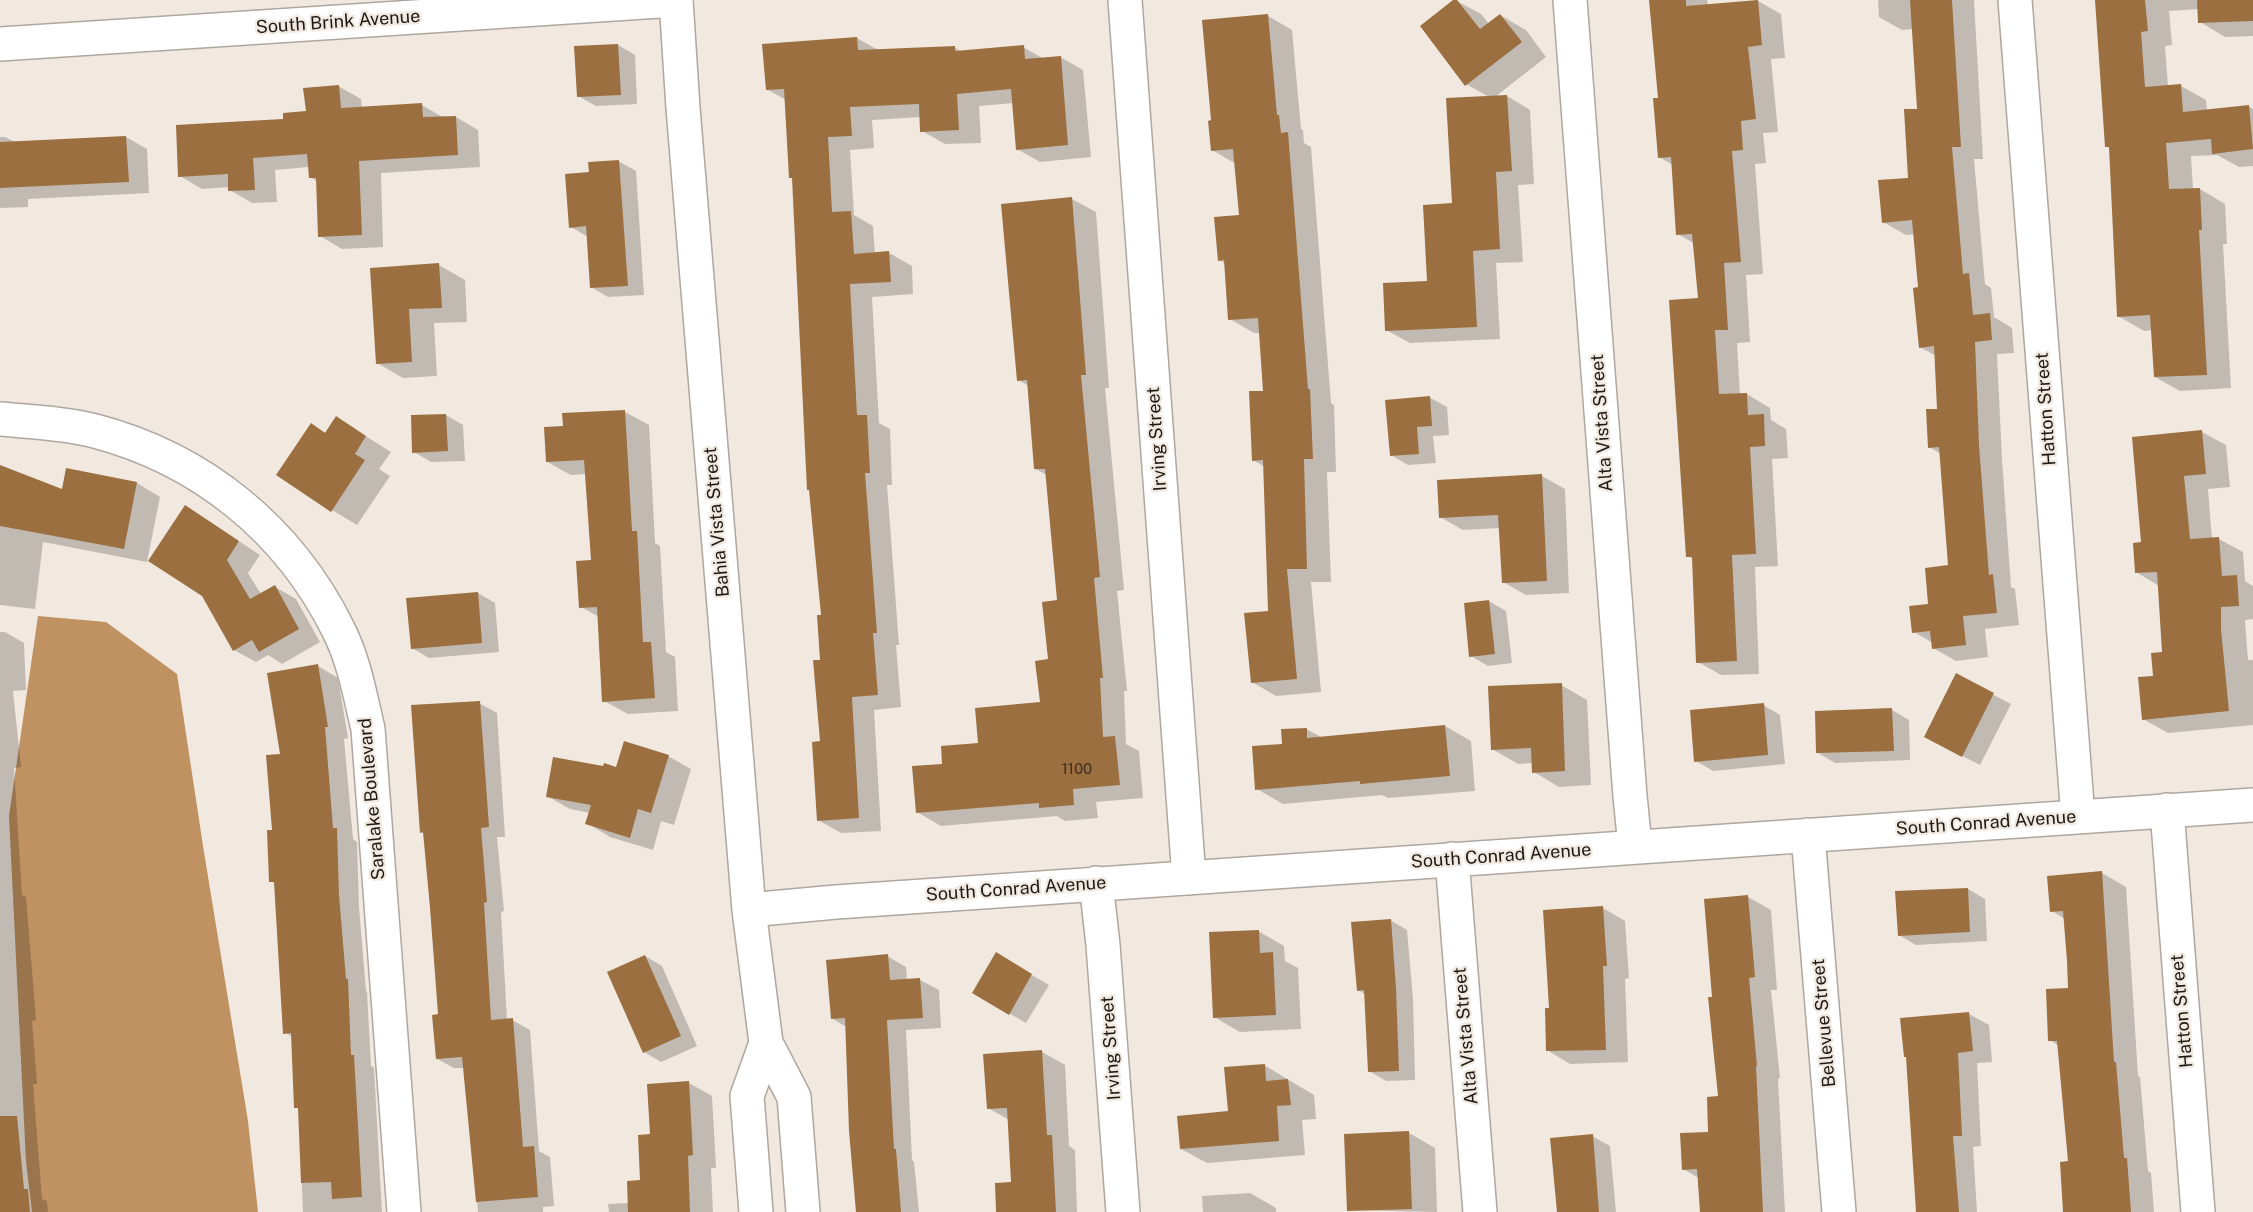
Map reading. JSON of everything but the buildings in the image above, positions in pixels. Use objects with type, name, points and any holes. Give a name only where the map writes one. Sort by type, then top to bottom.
[{"type":"street","name":"South Brink Avenue","points":[[0,44],[675,0]]},
{"type":"street","name":"Bahia Vista Street","points":[[675,0],[749,910],[766,1042],[794,1097],[803,1212]]},
{"type":"street","name":"Irving Street","points":[[1125,0],[1189,878]]},
{"type":"street","name":"Alta Vista Street","points":[[1570,0],[1635,846]]},
{"type":"street","name":"Hatton Street","points":[[2015,0],[2078,817]]},
{"type":"street","name":"Saralake Boulevard","points":[[0,419],[57,424],[123,439],[185,466],[261,521],[305,572],[339,630],[357,678],[368,729],[404,1212]]},
{"type":"street","name":"South Conrad Avenue","points":[[749,910],[1635,846],[2253,805]]},
{"type":"street","name":"Hatton Street","points":[[2167,810],[2198,1212]]},
{"type":"street","name":"Bellevue Street","points":[[1808,835],[1839,1212]]},
{"type":"street","name":"Alta Vista Street","points":[[1452,859],[1480,1212]]},
{"type":"street","name":"Irving Street","points":[[1096,884],[1103,945],[1123,1212]]},
{"type":"street","name":"Bahia Vista Street","points":[[756,1212],[747,1096],[766,1042]]},
{"type":"shaded area","points":[[38,616],[106,622],[177,674],[248,1121],[258,1212],[32,1212],[26,1162],[9,816]]}]
